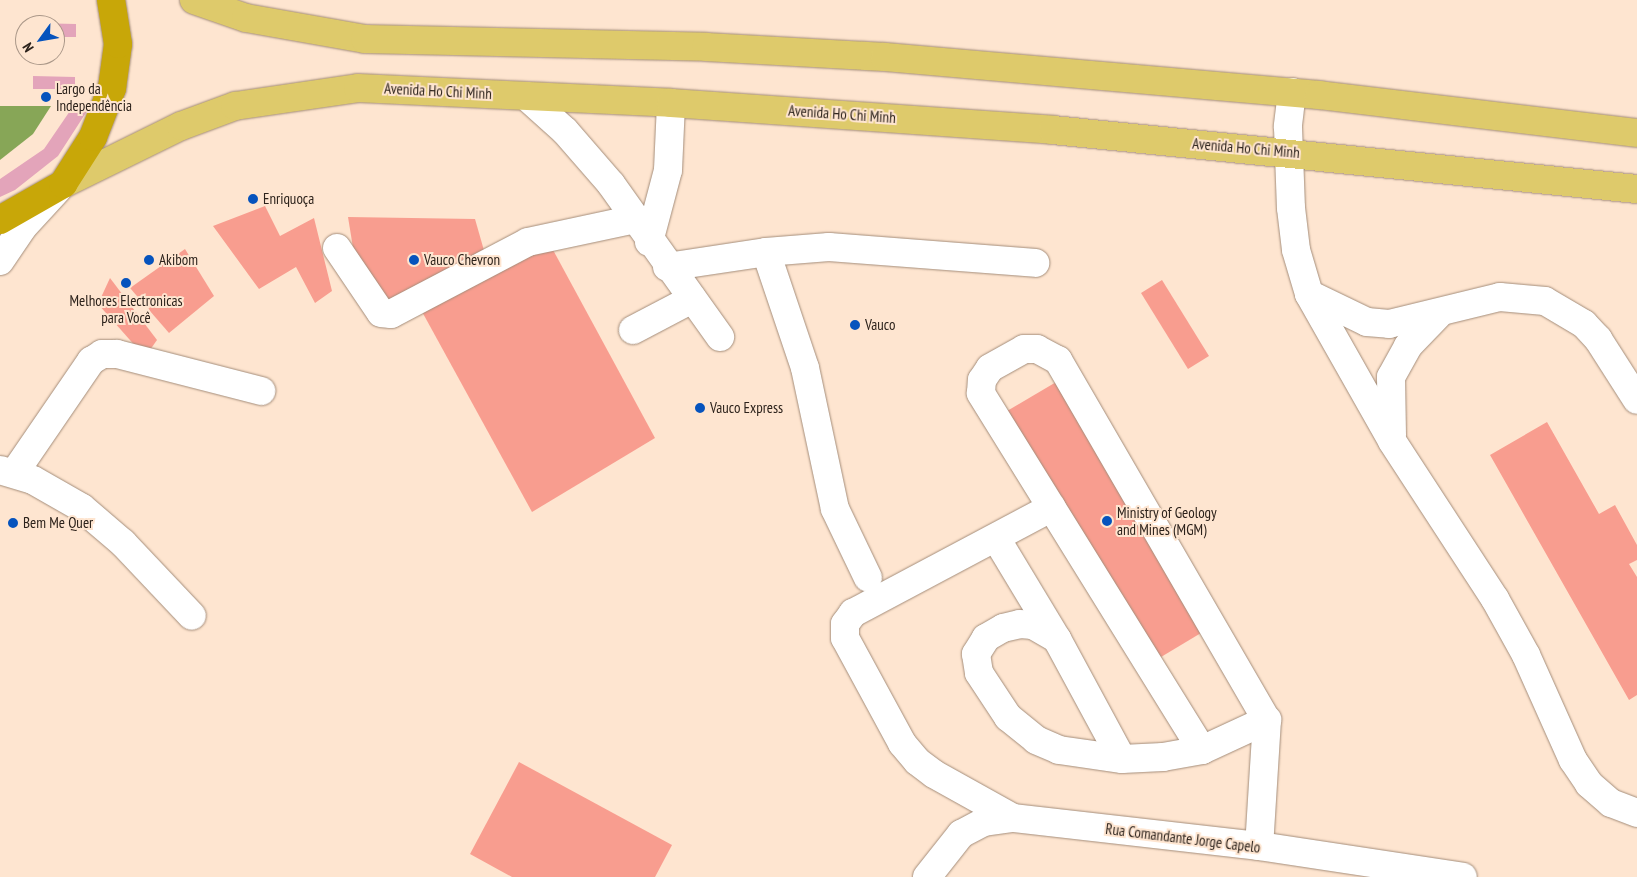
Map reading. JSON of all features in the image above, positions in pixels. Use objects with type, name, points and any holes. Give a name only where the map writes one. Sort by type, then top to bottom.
[{"type":"highway","points":[[0,220],[63,184],[93,137],[112,88],[118,44],[111,0]]},
{"type":"main road","points":[[194,0],[246,18],[365,39],[706,47],[895,58],[1292,92],[1624,132]]},
{"type":"main road","name":"Avenida Ho Chi Minh","points":[[63,184],[181,126],[235,106],[276,97],[358,88],[671,103],[1288,151],[1637,189]]},
{"type":"street","points":[[1292,92],[1288,151],[1296,250],[1309,294],[1392,441],[1495,599],[1526,655],[1573,760],[1589,784],[1611,803],[1637,814]]},
{"type":"street","points":[[526,96],[565,132],[611,184],[667,267],[720,337]]},
{"type":"street","points":[[642,231],[668,170],[671,103]]},
{"type":"street","points":[[1624,132],[1637,120]]},
{"type":"street","points":[[0,261],[22,228],[63,184]]},
{"type":"street","points":[[337,248],[381,313],[391,314],[528,242],[642,231]]},
{"type":"street","points":[[667,267],[766,252],[849,248],[1034,263]]},
{"type":"street","points":[[766,252],[805,368],[835,509],[868,578]]},
{"type":"street","points":[[1309,294],[1367,322],[1389,324],[1438,315],[1474,302],[1500,298],[1545,301],[1584,324],[1598,339],[1637,400]]},
{"type":"street","points":[[633,330],[692,299]]},
{"type":"street","points":[[1392,441],[1391,377],[1403,354],[1438,315]]},
{"type":"street","points":[[1202,750],[981,393],[982,380],[990,368],[1024,349],[1048,352],[1058,360],[1267,720],[1259,846]]},
{"type":"street","points":[[192,616],[123,543],[82,508],[7,471],[91,361],[102,354],[117,354],[261,391]]},
{"type":"street","points":[[1013,818],[934,774],[917,760],[902,742],[845,638],[845,624],[853,613],[1052,507]]},
{"type":"street","points":[[996,538],[1057,639],[1122,759]]},
{"type":"street","points":[[1057,639],[1033,625],[1020,624],[1003,628],[986,638],[976,654],[979,673],[988,691],[1008,717],[1036,740],[1069,752],[1122,759],[1202,750],[1267,720]]},
{"type":"street","name":"Rua Comandante Jorge Capelo","points":[[926,877],[961,834],[984,822],[1013,818],[1259,846],[1462,877]]},
{"type":"shaded area","points":[[65,24],[76,24],[76,37],[65,37]]},
{"type":"shaded area","points":[[33,76],[75,77],[75,89],[33,89]]},
{"type":"shaded area","points":[[0,106],[51,106],[33,134],[0,160]]},
{"type":"shaded area","points":[[72,108],[89,108],[58,156],[15,190],[0,197],[0,179],[44,149]]},
{"type":"building","points":[[265,206],[280,236],[314,218],[332,291],[315,303],[296,267],[259,289],[213,226]]},
{"type":"building","name":"Vauco Chevron","points":[[348,217],[475,219],[485,254],[381,308],[356,266]]},
{"type":"building","points":[[546,237],[655,438],[532,512],[420,308]]},
{"type":"building","points":[[185,249],[214,296],[169,333],[130,288]]},
{"type":"building","points":[[110,278],[157,340],[145,357],[98,304]]},
{"type":"building","points":[[1162,280],[1209,356],[1188,369],[1141,293]]},
{"type":"building","name":"Ministry of Geology and Mines (MGM)","points":[[1063,378],[1211,627],[1151,663],[1002,414]]},
{"type":"building","points":[[1547,422],[1599,514],[1615,505],[1637,545],[1637,560],[1629,564],[1637,577],[1637,695],[1629,700],[1490,455]]},
{"type":"building","points":[[519,762],[672,845],[655,877],[512,877],[470,854]]},
{"type":"place","name":"Largo da Independência","points":[[46,97]]},
{"type":"place","name":"Enriquoça","points":[[253,199]]},
{"type":"place","name":"Akibom","points":[[149,260]]},
{"type":"place","name":"Vauco Chevron","points":[[414,260]]},
{"type":"place","name":"Melhores Electronicas para Você","points":[[126,283]]},
{"type":"place","name":"Vauco","points":[[855,325]]},
{"type":"place","name":"Vauco Express","points":[[700,408]]},
{"type":"place","name":"Ministry of Geology and Mines (MGM)","points":[[1107,521]]},
{"type":"place","name":"Bem Me Quer","points":[[13,523]]}]
